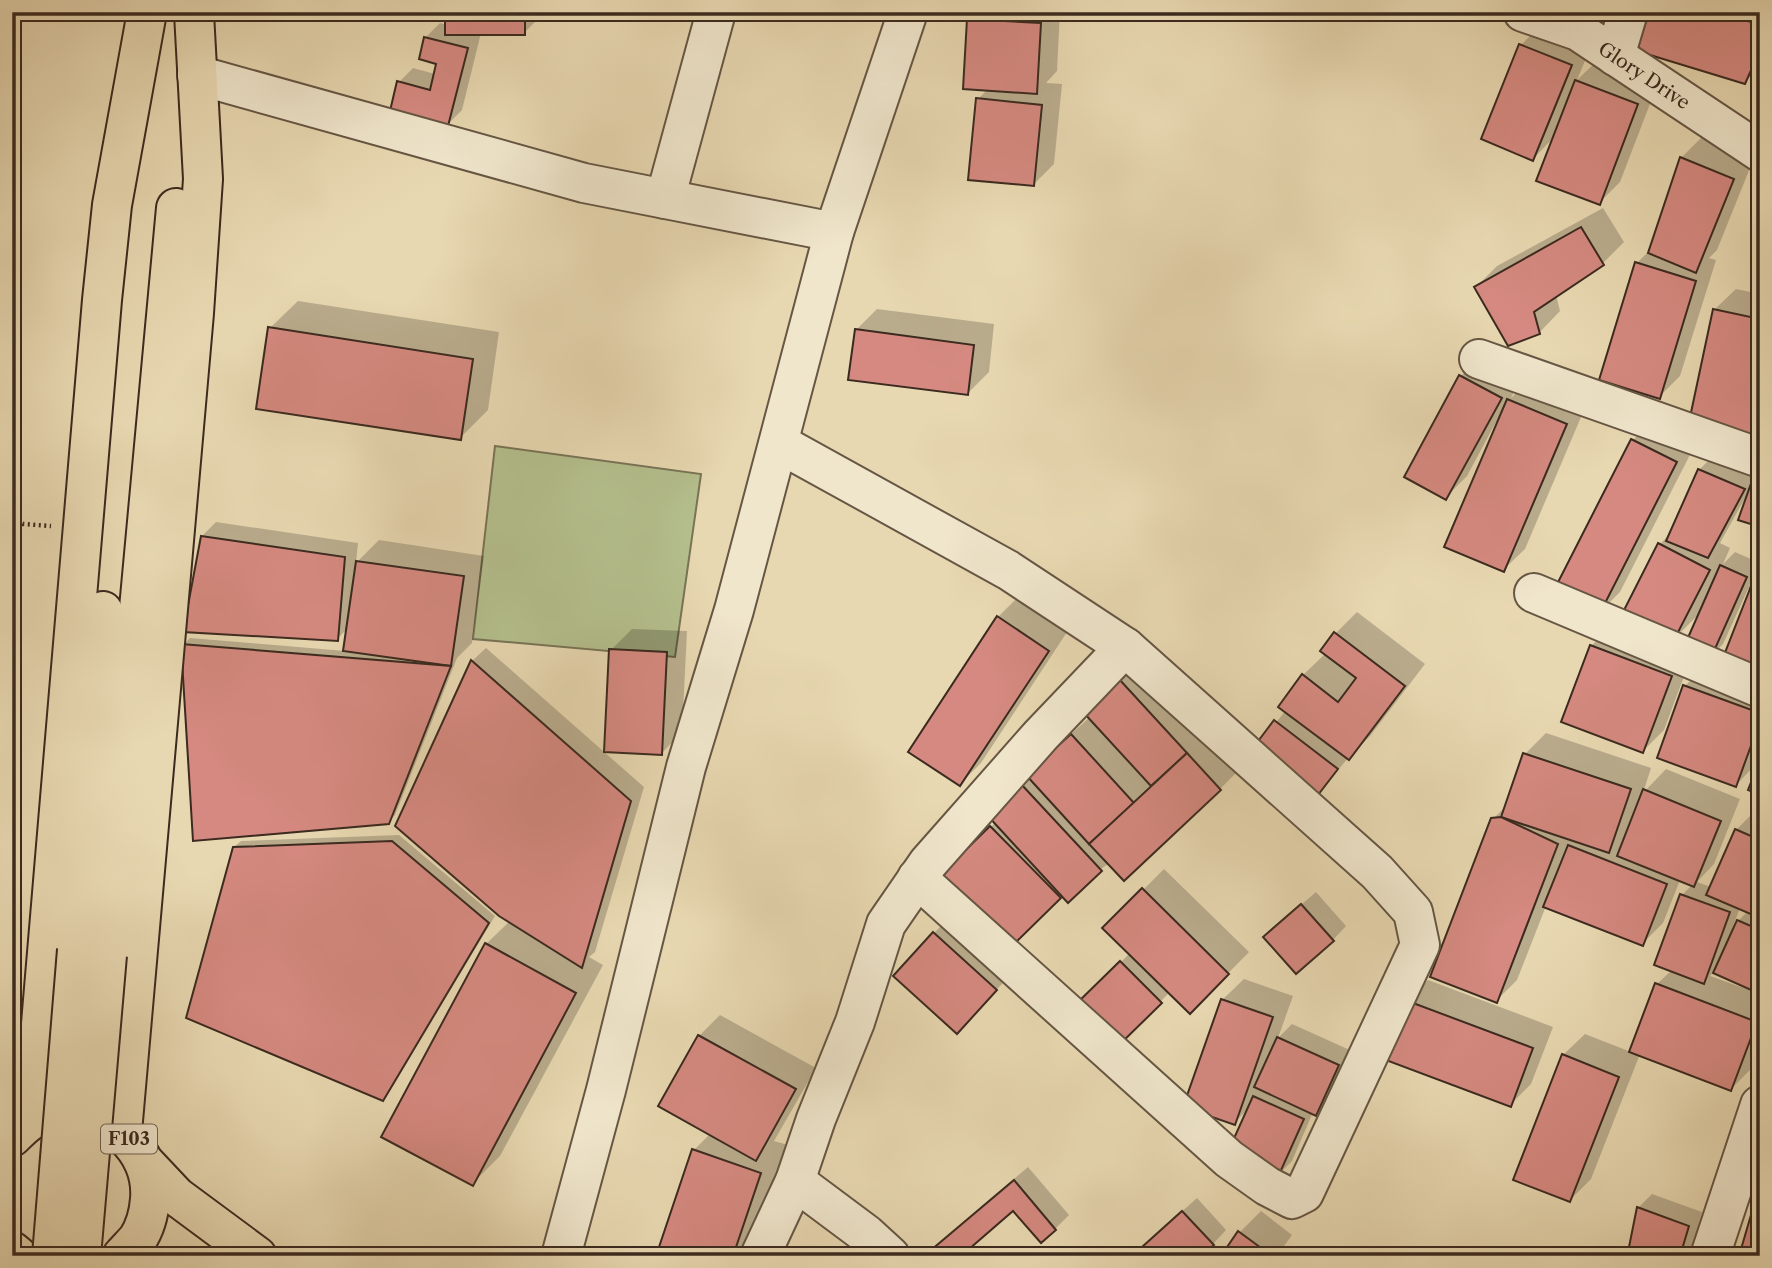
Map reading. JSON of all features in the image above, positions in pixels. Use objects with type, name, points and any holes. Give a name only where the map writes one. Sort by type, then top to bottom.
[{"type":"main road","points":[[81,1256],[92,953],[148,12]]},
{"type":"main road","points":[[20,1125],[43,1006],[102,300],[113,205],[148,12]]},
{"type":"main road","points":[[52,1256],[92,953],[194,13]]},
{"type":"main road","points":[[122,1132],[195,300],[203,179],[194,13]]},
{"type":"main road","points":[[12,1044],[43,1006]]},
{"type":"main road","name":"F103","points":[[20,1125],[74,1113],[99,1119],[122,1132],[135,1146],[144,1162],[176,1196],[257,1256]]},
{"type":"main road","name":"F103","points":[[122,1256],[138,1238],[148,1214],[151,1188],[144,1162]]},
{"type":"street","points":[[665,199],[716,12]]},
{"type":"street","points":[[561,1256],[606,1090],[686,767],[734,610],[780,444],[834,232],[908,12]]},
{"type":"street","name":"Glory Drive","points":[[1523,12],[1578,31],[1760,152]]},
{"type":"street","points":[[1615,56],[1628,12]]},
{"type":"street","points":[[197,75],[584,183],[834,232]]},
{"type":"street","points":[[1479,359],[1760,458]]},
{"type":"street","points":[[780,444],[1008,570],[1125,648],[1377,872],[1413,912],[1420,945],[1304,1193],[1292,1199],[1267,1186],[1229,1159],[917,878]]},
{"type":"street","points":[[1534,593],[1760,688]]},
{"type":"street","points":[[760,1256],[795,1181],[816,1119],[855,1022],[886,924],[917,878],[1041,735],[1125,648]]},
{"type":"street","points":[[1710,1256],[1760,1105]]},
{"type":"street","points":[[795,1181],[866,1234],[890,1256]]},
{"type":"green space","points":[[495,446],[701,474],[675,657],[473,639]]},
{"type":"building","points":[[445,12],[525,12],[525,35],[445,35]]},
{"type":"building","points":[[1649,12],[1721,12],[1760,25],[1760,50],[1745,84],[1637,51]]},
{"type":"building","points":[[967,19],[1041,23],[1037,94],[963,89]]},
{"type":"building","points":[[424,37],[468,48],[448,126],[390,111],[397,81],[430,90],[436,64],[419,59]]},
{"type":"building","points":[[1519,44],[1572,65],[1533,161],[1481,139]]},
{"type":"building","points":[[1575,80],[1638,104],[1600,205],[1536,181]]},
{"type":"building","points":[[976,98],[1042,105],[1034,186],[968,180]]},
{"type":"building","points":[[1680,157],[1734,179],[1696,273],[1648,253]]},
{"type":"building","points":[[1581,227],[1604,265],[1534,312],[1540,334],[1508,346],[1474,287]]},
{"type":"building","points":[[1635,262],[1696,281],[1660,399],[1599,380]]},
{"type":"building","points":[[1713,309],[1760,319],[1760,410],[1754,436],[1689,422]]},
{"type":"building","points":[[268,327],[473,359],[461,440],[256,409]]},
{"type":"building","points":[[855,329],[974,345],[968,395],[848,380]]},
{"type":"building","points":[[1459,375],[1502,398],[1446,500],[1404,477]]},
{"type":"building","points":[[1507,399],[1567,424],[1504,572],[1444,547]]},
{"type":"building","points":[[1631,439],[1677,462],[1599,615],[1553,592]]},
{"type":"building","points":[[1698,469],[1745,489],[1708,558],[1666,541]]},
{"type":"building","points":[[1753,478],[1760,480],[1760,527],[1738,520]]},
{"type":"building","points":[[201,536],[345,557],[338,641],[183,632]]},
{"type":"building","points":[[1658,543],[1710,570],[1673,642],[1621,616]]},
{"type":"building","points":[[356,561],[464,576],[451,666],[343,651]]},
{"type":"building","points":[[1720,565],[1747,577],[1710,660],[1683,649]]},
{"type":"building","points":[[1753,581],[1760,584],[1760,678],[1721,663]]},
{"type":"building","points":[[997,616],[1049,651],[960,786],[908,752]]},
{"type":"building","points":[[1334,632],[1405,686],[1349,760],[1278,707],[1302,674],[1338,702],[1356,678],[1320,651]]},
{"type":"building","points":[[181,644],[451,666],[389,824],[193,841]]},
{"type":"building","points":[[1590,645],[1672,676],[1643,753],[1561,722]]},
{"type":"building","points":[[609,649],[667,652],[662,755],[604,752]]},
{"type":"building","points":[[471,660],[631,801],[582,968],[499,916],[395,826]]},
{"type":"building","points":[[1119,679],[1187,753],[1151,786],[1083,712]]},
{"type":"building","points":[[1683,685],[1760,713],[1760,721],[1736,787],[1657,758]]},
{"type":"building","points":[[1274,720],[1338,769],[1314,800],[1250,752]]},
{"type":"building","points":[[1071,734],[1134,803],[1089,844],[1026,775]]},
{"type":"building","points":[[1187,753],[1221,790],[1124,881],[1089,844]]},
{"type":"building","points":[[1523,753],[1631,789],[1609,853],[1501,817]]},
{"type":"building","points":[[1760,760],[1760,795],[1748,790]]},
{"type":"building","points":[[1021,784],[1102,871],[1068,903],[987,815]]},
{"type":"building","points":[[1643,789],[1721,821],[1694,887],[1617,856]]},
{"type":"building","points":[[1501,817],[1558,844],[1497,1003],[1430,977],[1491,818]]},
{"type":"building","points":[[990,826],[1061,898],[1006,952],[935,880]]},
{"type":"building","points":[[1735,829],[1760,840],[1760,918],[1706,895]]},
{"type":"building","points":[[392,841],[489,923],[383,1101],[186,1018],[233,847]]},
{"type":"building","points":[[1568,845],[1667,884],[1643,946],[1543,907]]},
{"type":"building","points":[[1142,888],[1229,974],[1190,1014],[1102,928]]},
{"type":"building","points":[[1680,894],[1730,912],[1704,984],[1654,965]]},
{"type":"building","points":[[1301,904],[1334,941],[1296,974],[1263,937]]},
{"type":"building","points":[[1737,920],[1760,930],[1760,994],[1713,973]]},
{"type":"building","points":[[933,932],[997,990],[957,1034],[893,976]]},
{"type":"building","points":[[485,943],[576,993],[473,1186],[381,1137]]},
{"type":"building","points":[[1120,961],[1162,1003],[1116,1048],[1074,1006]]},
{"type":"building","points":[[1655,983],[1757,1022],[1731,1091],[1629,1052]]},
{"type":"building","points":[[1221,999],[1273,1017],[1235,1125],[1183,1107]]},
{"type":"building","points":[[1405,1000],[1533,1048],[1511,1107],[1383,1059]]},
{"type":"building","points":[[698,1035],[796,1089],[756,1161],[658,1106]]},
{"type":"building","points":[[1277,1037],[1339,1065],[1316,1116],[1254,1087]]},
{"type":"building","points":[[1562,1054],[1619,1077],[1570,1202],[1513,1180]]},
{"type":"building","points":[[1253,1096],[1304,1119],[1278,1177],[1227,1154]]},
{"type":"building","points":[[692,1149],[761,1173],[733,1256],[656,1256]]},
{"type":"building","points":[[1014,1180],[1056,1230],[1041,1243],[1013,1211],[961,1256],[924,1256]]},
{"type":"building","points":[[1758,1191],[1760,1256],[1739,1256]]},
{"type":"building","points":[[1637,1207],[1689,1226],[1680,1256],[1664,1256],[1629,1247]]},
{"type":"building","points":[[1182,1211],[1214,1245],[1202,1256],[1132,1256]]},
{"type":"building","points":[[1238,1231],[1272,1256],[1221,1256]]}]
